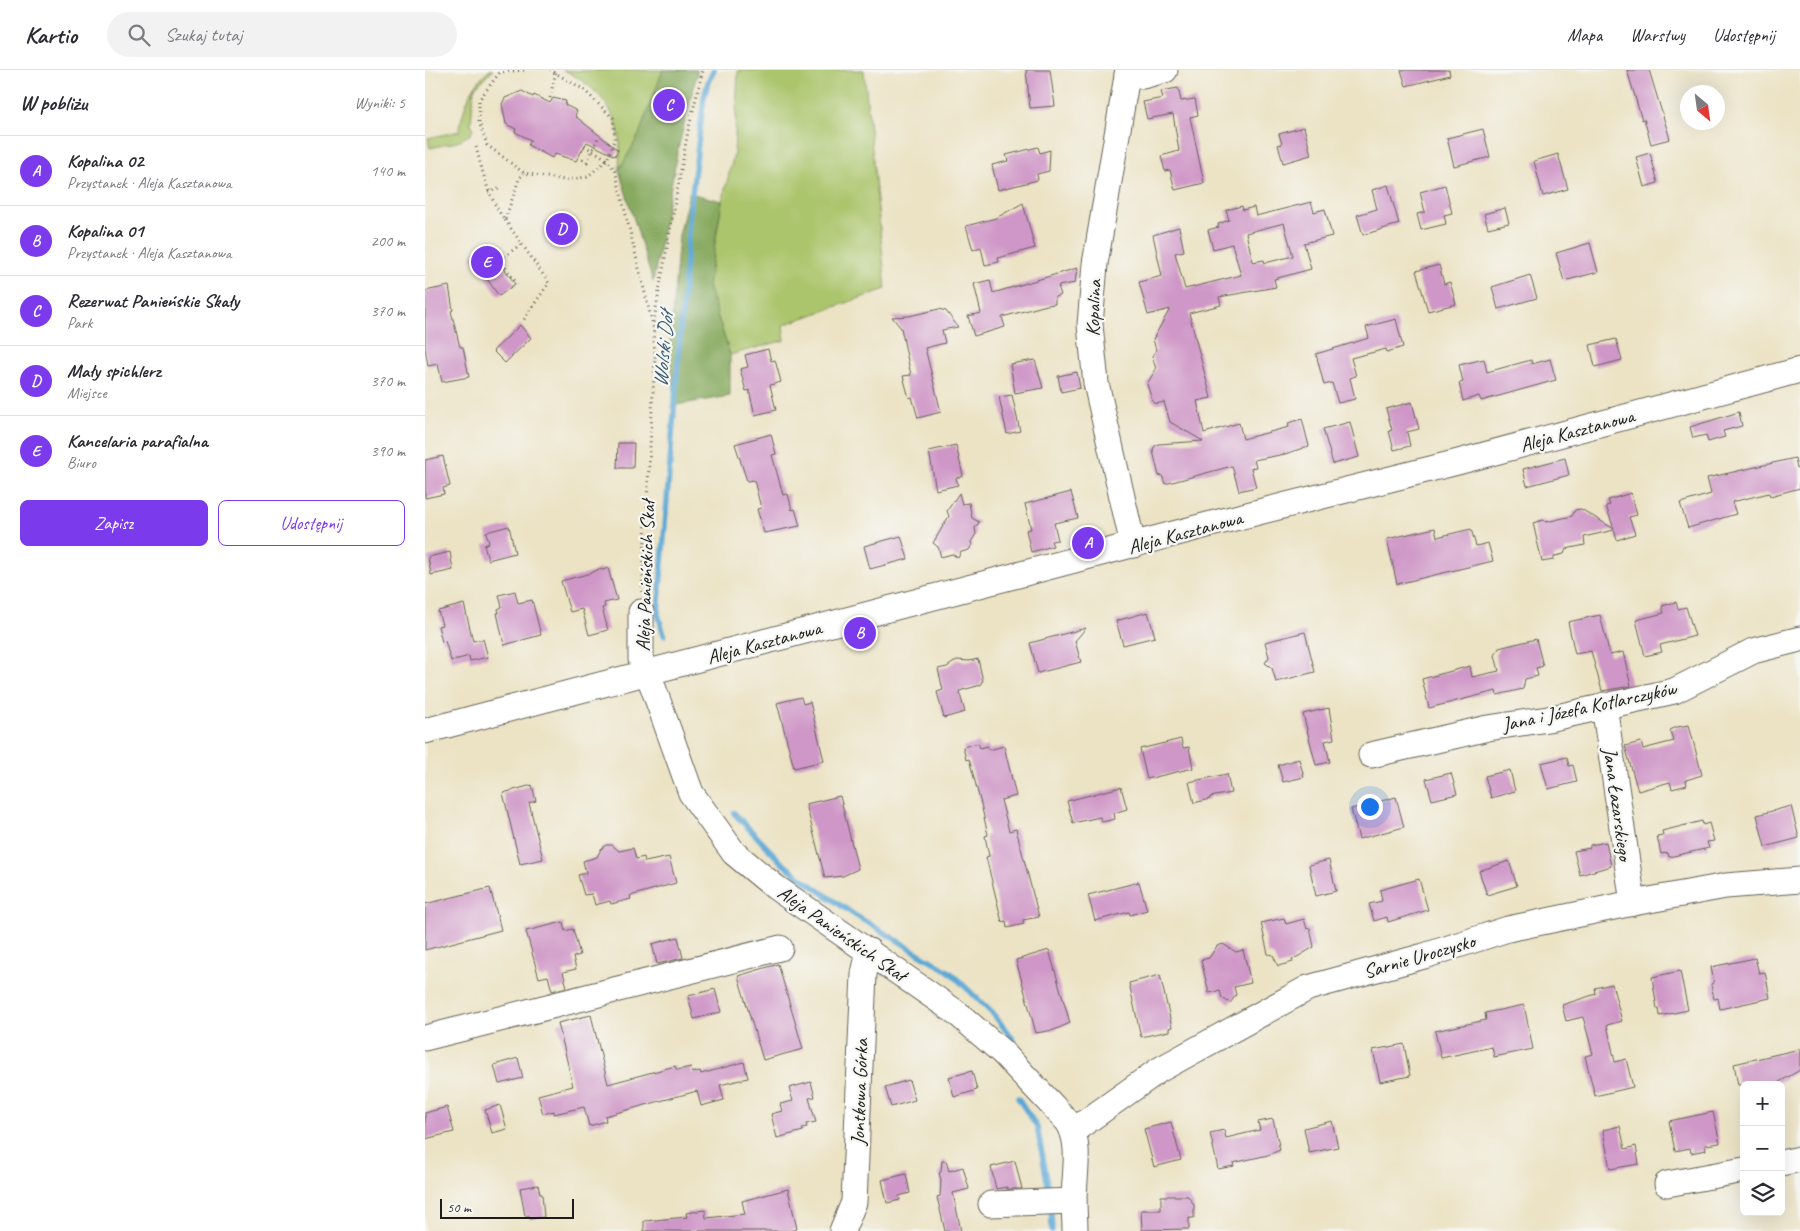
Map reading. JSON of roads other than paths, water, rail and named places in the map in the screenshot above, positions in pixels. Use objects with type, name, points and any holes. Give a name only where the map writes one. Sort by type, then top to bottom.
[{"type":"street","points":[[1127,72],[1143,76],[1165,70]]},
{"type":"street","name":"Kopalina","points":[[1127,72],[1095,264],[1090,325],[1096,383],[1133,545]]},
{"type":"street","name":"Aleja Kasztanowa","points":[[425,728],[648,673],[1133,545],[1458,462],[1800,370]]},
{"type":"street","name":"Aleja Panieńskich Skał","points":[[641,612],[641,659],[648,673],[691,793],[734,853],[775,887],[869,951],[978,1030],[1002,1052],[1068,1122],[1073,1130]]},
{"type":"street","name":"Jana i Józefa Kotlarczyków","points":[[1371,755],[1488,728],[1548,719],[1604,705],[1674,691],[1753,651],[1800,639]]},
{"type":"street","name":"Jana Łazarskiego","points":[[1604,705],[1633,903]]},
{"type":"street","name":"Sarnie Uroczysko","points":[[1073,1130],[1159,1070],[1308,988],[1425,956],[1508,930],[1633,903],[1726,886],[1800,880]]},
{"type":"street","points":[[425,1038],[780,948]]},
{"type":"street","name":"Jontkowa Górka","points":[[842,1231],[854,1202],[864,974],[869,951]]},
{"type":"street","points":[[1073,1130],[1076,1143],[1075,1231]]},
{"type":"street","points":[[1785,1162],[1800,1159]]},
{"type":"street","points":[[1667,1184],[1740,1171]]},
{"type":"street","points":[[991,1204],[1074,1201]]},
{"type":"waterway","name":"Wolski Dół","points":[[664,635],[658,614],[690,209],[704,97],[714,70]]},
{"type":"waterway","points":[[734,813],[782,863],[800,877],[853,914],[950,972],[993,1014],[1011,1036],[1017,1047]]},
{"type":"waterway","points":[[1018,1098],[1037,1127],[1050,1196]]},
{"type":"waterway","points":[[1051,1207],[1052,1231]]},
{"type":"place","name":"Rezerwat Panieńskie Skały","points":[[669,105]]},
{"type":"place","name":"Mały spichlerz","points":[[562,229]]},
{"type":"place","name":"Kancelaria parafialna","points":[[487,262]]},
{"type":"place","name":"Kopalina 02","points":[[1088,543]]},
{"type":"place","name":"Kopalina 01","points":[[860,633]]}]
